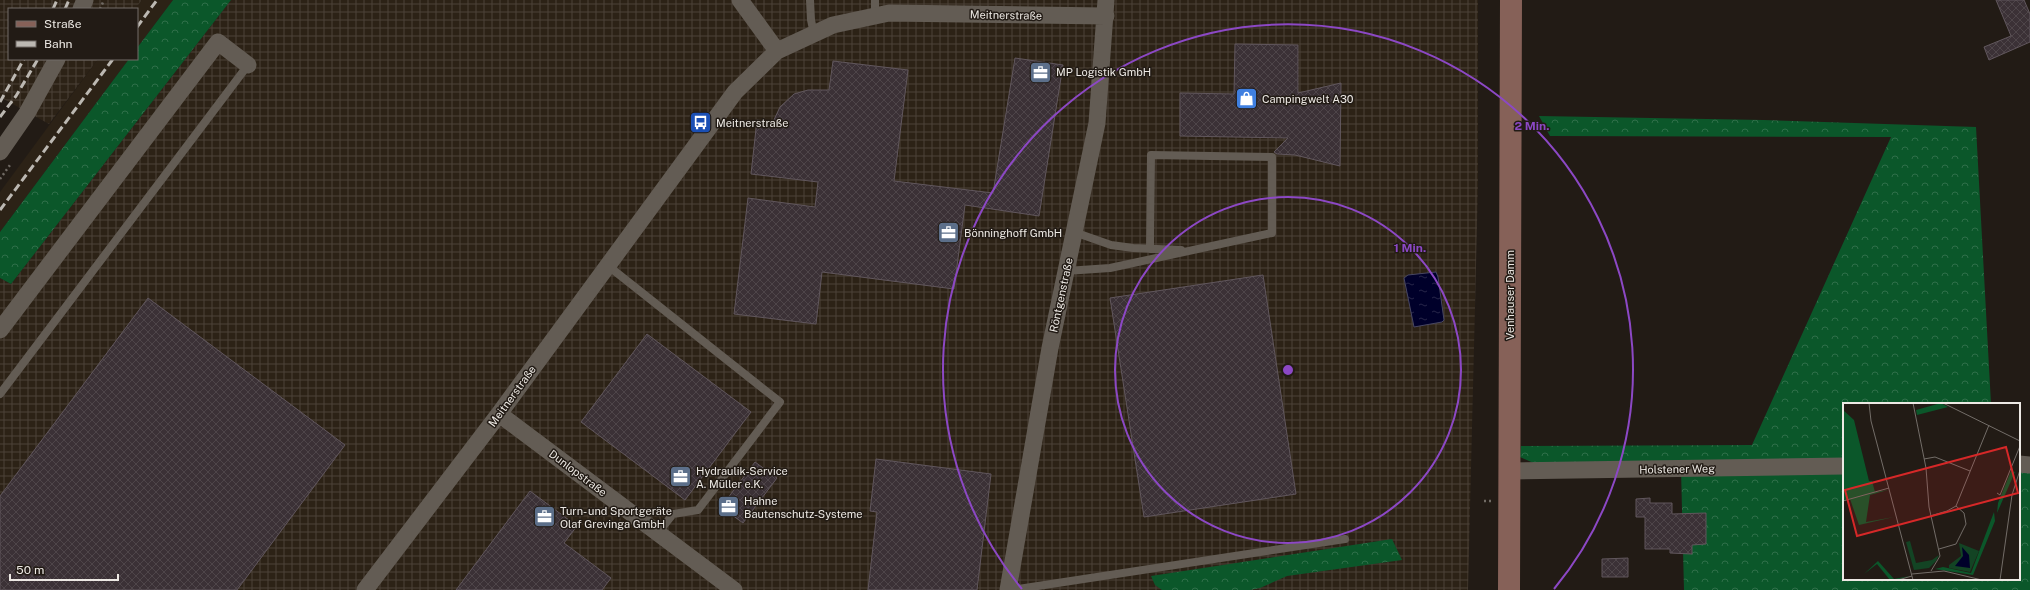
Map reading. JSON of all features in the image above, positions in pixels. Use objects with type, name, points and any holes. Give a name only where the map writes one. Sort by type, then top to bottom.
[{"type":"main road","name":"Venhauser Damm","points":[[1509,590],[1511,0]]},
{"type":"street","points":[[740,0],[777,51]]},
{"type":"street","name":"Meitnerstraße","points":[[365,590],[499,414],[735,92],[777,51],[833,25],[875,8],[889,13],[1106,8]]},
{"type":"street","name":"Röntgenstraße","points":[[1008,590],[1050,348],[1097,123],[1106,8]]},
{"type":"street","points":[[0,330],[218,42],[248,65]]},
{"type":"street","points":[[0,152],[28,113],[56,60]]},
{"type":"street","name":"Dunlopstraße","points":[[499,414],[734,590]]},
{"type":"street","points":[[2020,464],[2030,465]]},
{"type":"street","name":"Holstener Weg","points":[[1509,471],[1843,466]]},
{"type":"lane","points":[[810,0],[811,20],[814,34]]},
{"type":"lane","points":[[0,394],[248,65]]},
{"type":"lane","points":[[1066,271],[1110,268],[1196,251],[1272,233],[1272,157],[1151,155],[1150,249]]},
{"type":"lane","points":[[1074,232],[1111,245],[1150,249],[1196,251]]},
{"type":"lane","points":[[607,265],[780,402],[698,510],[673,514],[658,533]]},
{"type":"lane","points":[[1012,590],[1345,538]]},
{"type":"shaded area","points":[[0,0],[142,0],[136,8],[8,8],[8,60],[97,60],[49,124],[0,97]]},
{"type":"shaded area","points":[[142,0],[173,0],[138,47],[138,8],[136,8]]},
{"type":"shaded area","points":[[231,0],[1478,0],[1478,184],[1468,590],[0,590],[0,278],[11,284]]},
{"type":"shaded area","points":[[97,60],[128,60],[0,232],[0,192]]},
{"type":"green space","points":[[173,0],[231,0],[11,284],[0,278],[0,232],[128,60],[138,60],[138,47]]},
{"type":"green space","points":[[1539,116],[1763,120],[1976,127],[1991,403],[1843,403],[1843,580],[2020,580],[2020,467],[2030,467],[2030,590],[1684,590],[1681,469],[1538,465],[1520,457],[1521,446],[1752,445],[1891,137],[1550,136]]},
{"type":"green space","points":[[1392,539],[1402,560],[1287,576],[1260,588],[1250,590],[1162,590],[1155,585],[1151,576]]},
{"type":"water","points":[[1436,272],[1444,320],[1442,322],[1414,327],[1404,278],[1408,275]]},
{"type":"building","points":[[1996,0],[2024,0],[2030,14],[2030,42],[1989,60],[1984,47],[2011,36]]},
{"type":"building","points":[[1235,44],[1298,45],[1298,93],[1341,83],[1340,166],[1295,155],[1277,154],[1274,152],[1288,138],[1180,136],[1180,93],[1234,94]]},
{"type":"building","points":[[1015,58],[1063,65],[1039,216],[965,205],[954,289],[822,272],[816,324],[734,314],[748,198],[815,207],[818,182],[751,174],[757,120],[773,122],[780,107],[794,94],[808,90],[829,90],[833,61],[908,70],[894,181],[993,193]]},
{"type":"building","points":[[1263,275],[1296,494],[1144,517],[1110,298]]},
{"type":"building","points":[[148,298],[345,445],[237,590],[0,590],[0,496]]},
{"type":"building","points":[[647,334],[751,412],[685,500],[581,422]]},
{"type":"building","points":[[876,459],[991,474],[977,590],[868,590],[877,512],[870,511]]},
{"type":"building","points":[[755,462],[777,478],[743,523],[721,507]]},
{"type":"building","points":[[530,491],[577,526],[564,543],[611,578],[602,590],[456,590]]},
{"type":"building","points":[[1650,498],[1650,503],[1672,503],[1672,514],[1706,513],[1706,544],[1692,545],[1692,554],[1670,553],[1670,549],[1645,549],[1645,517],[1636,517],[1636,499]]},
{"type":"building","points":[[1628,558],[1628,577],[1602,577],[1602,559]]},
{"type":"railway","points":[[53,8],[57,0]]},
{"type":"railway","points":[[65,8],[69,0]]},
{"type":"railway","points":[[138,26],[157,0]]},
{"type":"railway","points":[[0,102],[23,60]]},
{"type":"railway","points":[[0,117],[16,96],[37,60]]},
{"type":"railway","points":[[0,210],[112,60]]},
{"type":"place","name":"MP Logistik GmbH","points":[[1040,72]]},
{"type":"place","name":"Campingwelt A30","points":[[1246,99]]},
{"type":"place","name":"Meitnerstraße","points":[[701,123]]},
{"type":"place","name":"Bönninghoff GmbH","points":[[949,233]]},
{"type":"place","name":"Hydraulik-Service A. Müller e.K.","points":[[680,477]]},
{"type":"place","name":"Hahne Bautenschutz-Systeme","points":[[729,507]]},
{"type":"place","name":"Turn- und Sportgeräte Olaf Grevinga GmbH","points":[[544,517]]}]
